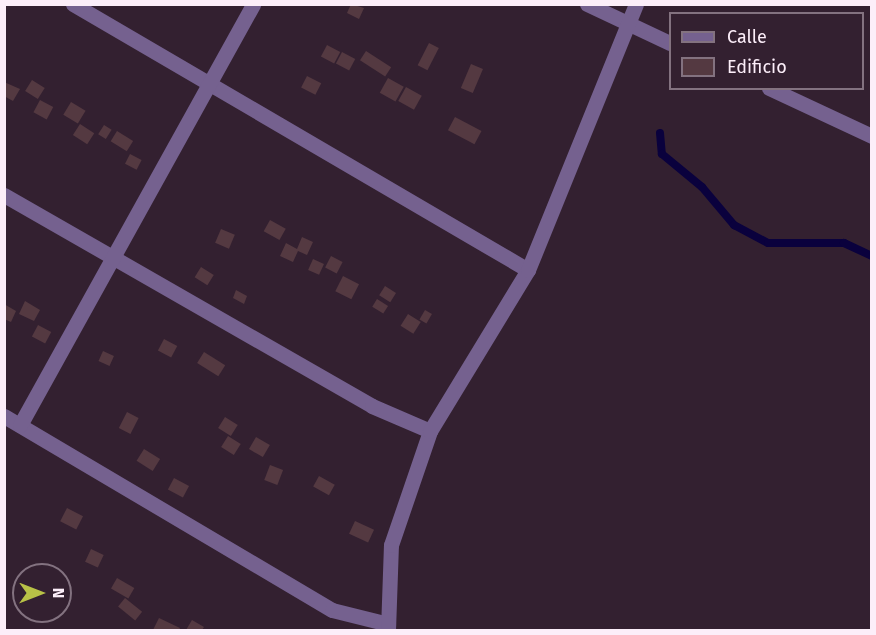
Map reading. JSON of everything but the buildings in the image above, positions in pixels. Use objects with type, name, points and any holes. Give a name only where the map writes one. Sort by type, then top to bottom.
[{"type":"street","points":[[73,4],[528,270]]},
{"type":"street","points":[[20,425],[211,84],[253,4]]},
{"type":"street","points":[[587,4],[669,43]]},
{"type":"street","points":[[4,416],[332,610],[388,627],[391,545],[430,431],[528,270],[636,4]]},
{"type":"street","points":[[773,90],[872,136]]},
{"type":"street","points":[[4,195],[372,406],[430,431]]},
{"type":"waterway","points":[[660,133],[662,154],[702,187],[734,225],[768,243],[844,243],[872,256]]}]
